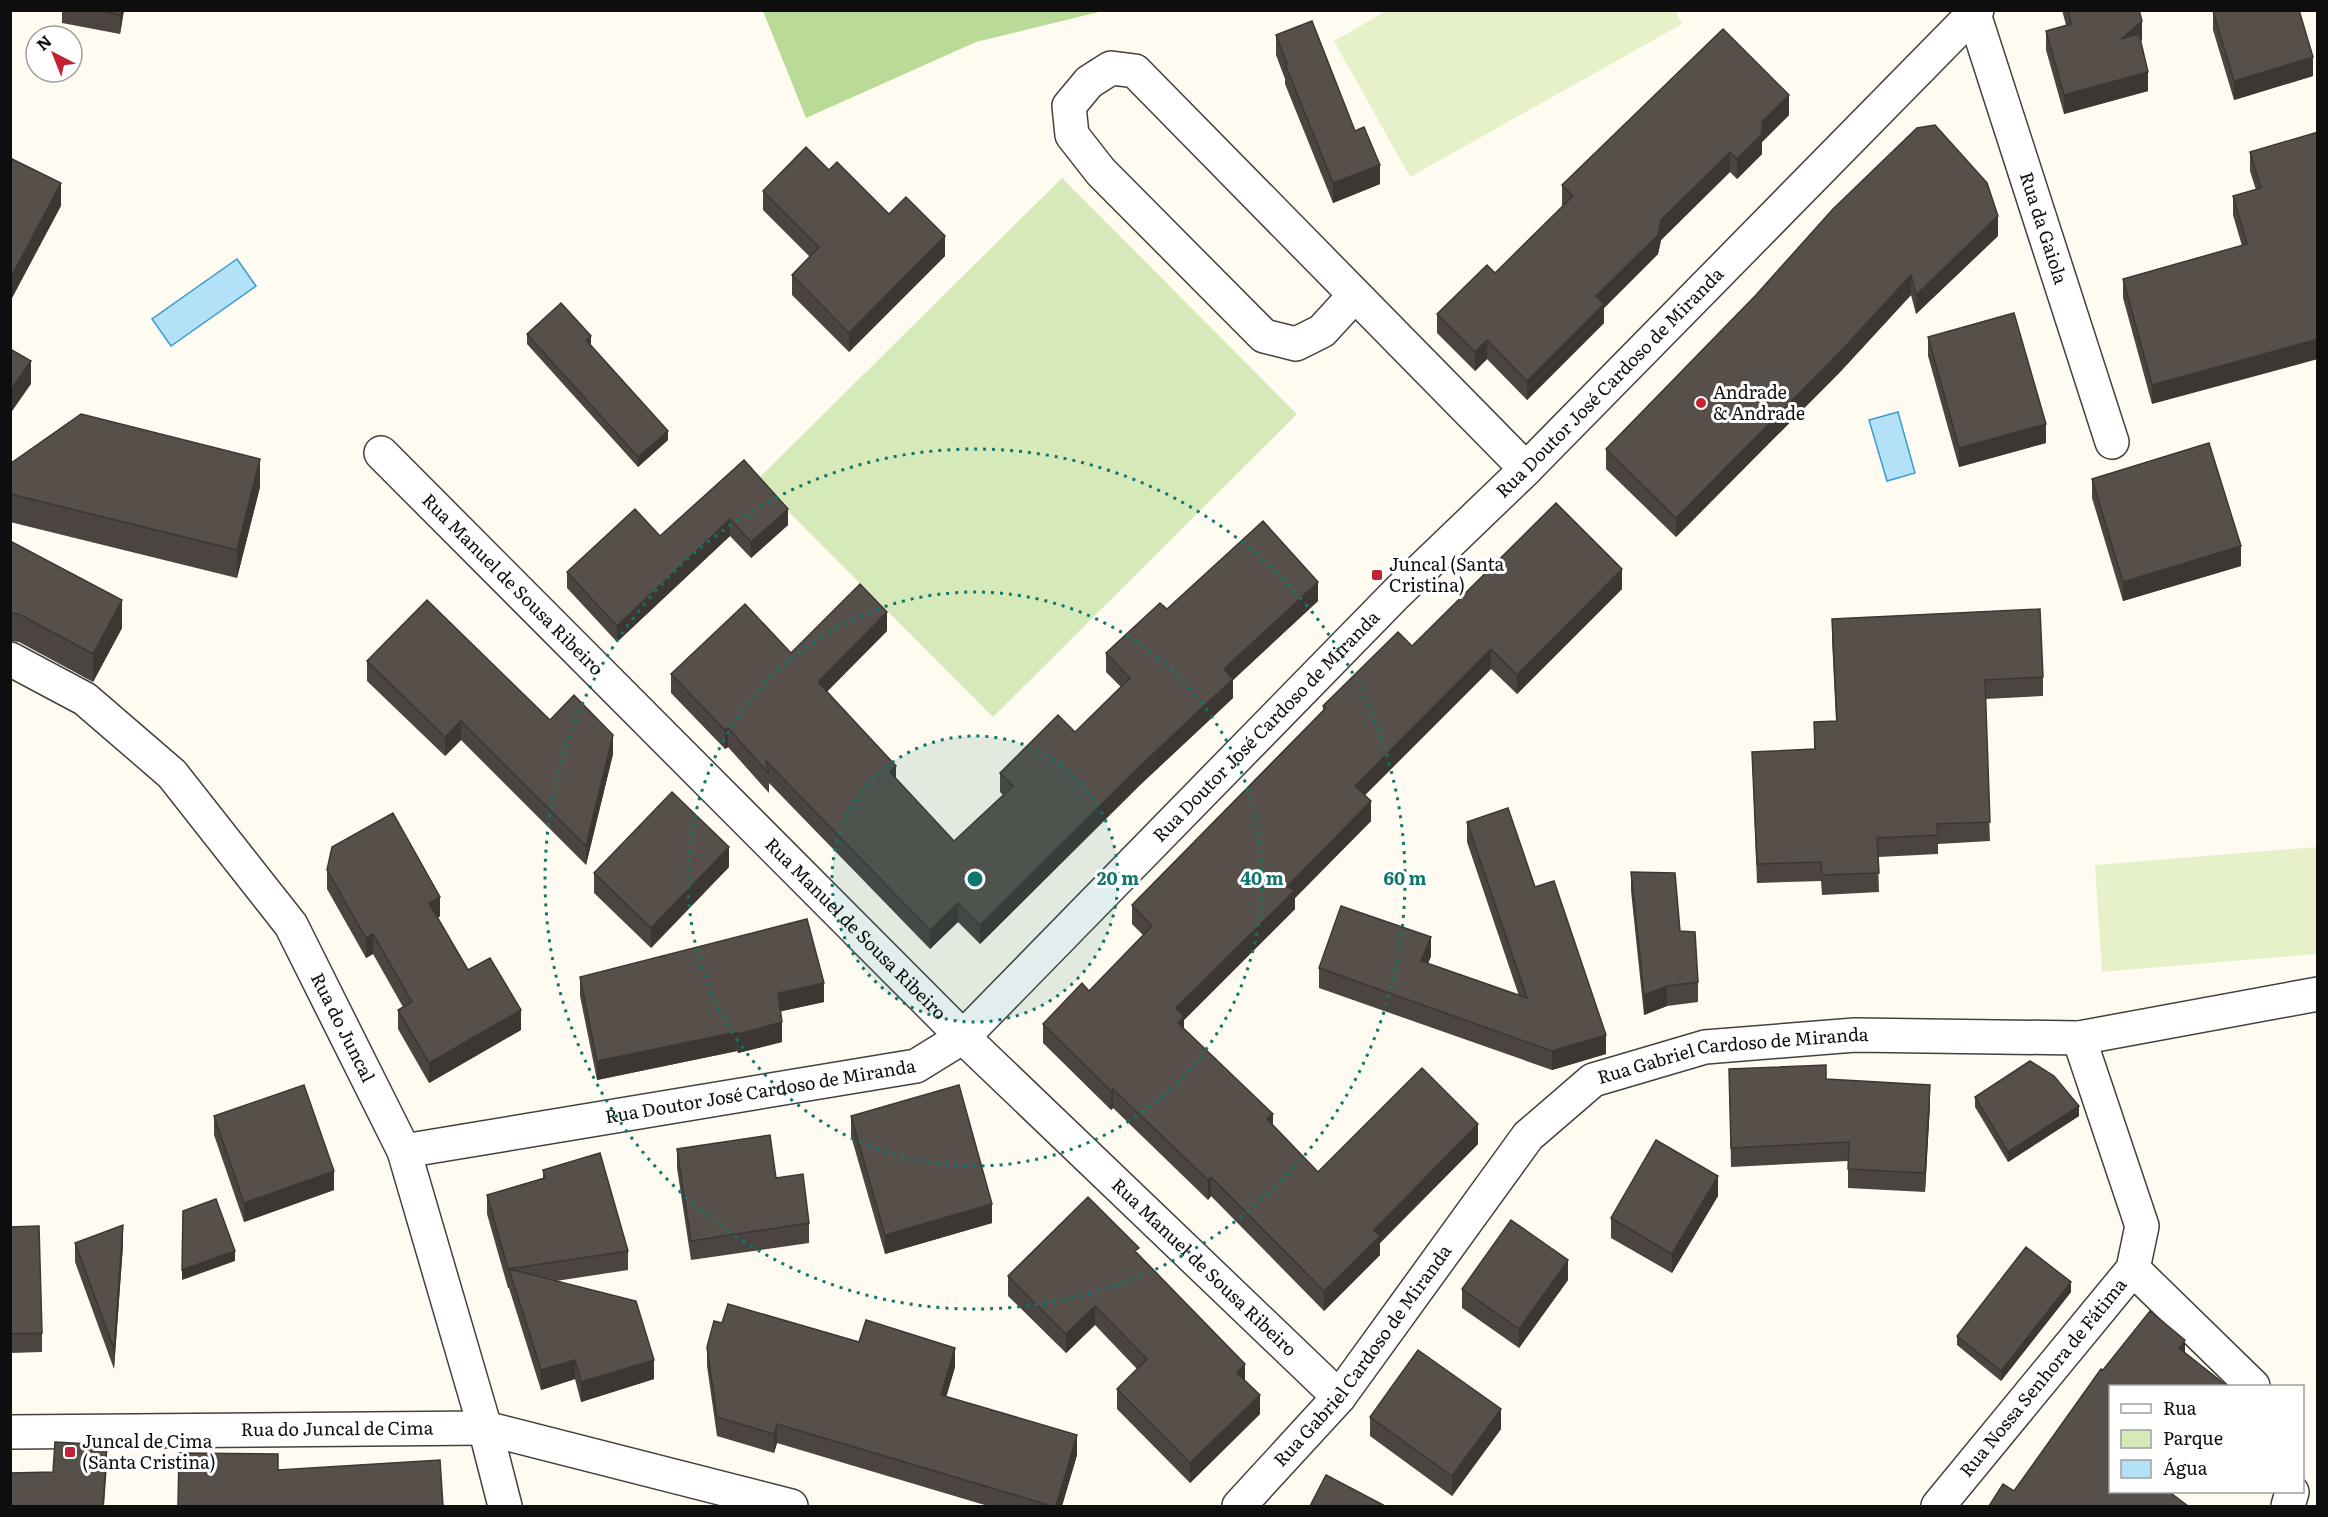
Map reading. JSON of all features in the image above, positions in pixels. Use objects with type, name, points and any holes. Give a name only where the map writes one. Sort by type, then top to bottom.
[{"type":"street","name":"Rua da Gaiola","points":[[1975,12],[2112,442]]},
{"type":"street","name":"Rua Doutor José Cardoso de Miranda","points":[[404,1150],[916,1066],[963,1037],[1397,593],[1526,469],[1975,12]]},
{"type":"street","points":[[1355,295],[1322,331],[1296,344],[1264,336],[1101,172],[1072,135],[1069,106],[1089,82],[1111,68],[1134,70],[1526,469]]},
{"type":"street","name":"Rua Manuel de Sousa Ribeiro","points":[[381,453],[963,1037],[1340,1397]]},
{"type":"street","name":"Rua do Juncal","points":[[10,659],[85,699],[172,774],[291,925],[404,1150],[485,1428],[505,1506]]},
{"type":"street","name":"Rua Gabriel Cardoso de Miranda","points":[[1239,1506],[1340,1397],[1528,1136],[1593,1080],[1705,1047],[1855,1035],[2079,1038],[2318,994]]},
{"type":"street","name":"Rua Nossa Senhora de Fátima","points":[[1938,1506],[2133,1269],[2142,1226],[2079,1038]]},
{"type":"street","points":[[2133,1269],[2252,1385]]},
{"type":"street","points":[[485,1428],[791,1506]]},
{"type":"street","name":"Rua do Juncal de Cima","points":[[10,1432],[485,1428]]},
{"type":"green space","points":[[1388,10],[1675,10],[1682,24],[1410,177],[1334,41]]},
{"type":"green space","points":[[763,11],[1103,11],[976,42],[806,118]]},
{"type":"green space","points":[[1062,178],[1297,414],[993,717],[757,480]]},
{"type":"green space","points":[[2317,847],[2317,954],[2102,972],[2095,865]]},
{"type":"water","points":[[237,259],[256,286],[171,346],[152,319]]},
{"type":"water","points":[[1898,412],[1915,473],[1887,481],[1869,420]]},
{"type":"building","points":[[99,10],[121,10],[120,15]]},
{"type":"building","points":[[2068,10],[2139,10],[2142,21],[2121,39],[2139,34],[2148,72],[2064,95],[2046,31],[2071,24]]},
{"type":"building","points":[[2299,10],[2313,57],[2234,81],[2213,11]]},
{"type":"building","points":[[1312,21],[1355,131],[1364,127],[1380,165],[1333,183],[1285,64],[1287,64],[1276,35]]},
{"type":"building","points":[[1723,29],[1789,95],[1762,122],[1762,134],[1737,159],[1730,152],[1661,220],[1658,235],[1596,296],[1604,304],[1527,381],[1487,340],[1475,352],[1437,314],[1487,265],[1495,273],[1573,196],[1562,185]]},
{"type":"building","points":[[1935,125],[1987,183],[1998,216],[1916,295],[1911,275],[1841,351],[1676,518],[1606,449],[1756,295],[1833,209],[1917,128]]},
{"type":"building","points":[[2318,132],[2318,339],[2152,385],[2123,279],[2247,244],[2233,196],[2261,188],[2250,152]]},
{"type":"building","points":[[806,147],[829,170],[837,162],[889,214],[906,197],[945,236],[849,333],[792,275],[819,247],[763,191]]},
{"type":"building","points":[[10,158],[61,183],[10,279]]},
{"type":"building","points":[[561,303],[591,336],[586,340],[668,431],[638,457],[527,334]]},
{"type":"building","points":[[2014,313],[2046,424],[1959,448],[1928,337]]},
{"type":"building","points":[[10,349],[31,361],[10,391]]},
{"type":"building","points":[[81,414],[260,459],[237,550],[10,494],[10,464]]},
{"type":"building","points":[[2209,443],[2241,546],[2123,582],[2092,479]]},
{"type":"building","points":[[744,460],[788,509],[751,542],[730,519],[617,626],[567,572],[635,509],[660,536]]},
{"type":"building","points":[[1556,503],[1622,569],[1517,675],[1491,649],[1355,786],[1371,801],[1287,887],[1295,890],[1176,1008],[1184,1016],[1178,1023],[1273,1114],[1267,1119],[1318,1172],[1422,1068],[1478,1124],[1374,1230],[1380,1236],[1324,1291],[1211,1177],[1208,1180],[1113,1089],[1111,1091],[1043,1024],[1082,983],[1089,991],[1152,926],[1132,905],[1326,708],[1323,706],[1398,632],[1412,646]]},
{"type":"building","points":[[1263,521],[1318,582],[1224,669],[1233,679],[1140,766],[980,925],[958,903],[930,930],[766,761],[769,774],[728,728],[725,730],[671,674],[745,604],[791,653],[860,584],[887,612],[818,682],[896,766],[890,772],[954,841],[1013,786],[1000,773],[1058,715],[1075,732],[1130,678],[1106,653],[1160,603],[1167,609]]},
{"type":"building","points":[[10,541],[122,600],[93,654],[19,614],[10,613]]},
{"type":"building","points":[[427,600],[550,720],[574,695],[613,735],[586,846],[461,721],[445,737],[367,661]]},
{"type":"building","points":[[2040,609],[2043,677],[1985,680],[1990,822],[1937,824],[1938,835],[1877,838],[1879,873],[1822,875],[1821,862],[1757,864],[1752,752],[1815,749],[1814,722],[1837,721],[1832,619]]},
{"type":"building","points":[[672,792],[729,847],[651,928],[594,873]]},
{"type":"building","points":[[1508,808],[1535,887],[1554,881],[1606,1035],[1552,1051],[1319,968],[1341,906],[1431,937],[1421,961],[1527,998],[1467,822]]},
{"type":"building","points":[[393,813],[440,897],[429,903],[468,970],[490,958],[521,1010],[429,1063],[398,1010],[412,1002],[373,934],[366,938],[327,870],[332,847]]},
{"type":"building","points":[[1631,872],[1675,873],[1680,931],[1695,932],[1698,982],[1667,986],[1644,995]]},
{"type":"building","points":[[807,919],[824,983],[778,993],[782,1022],[738,1034],[737,1032],[597,1061],[580,977]]},
{"type":"building","points":[[2030,1061],[2054,1076],[2079,1106],[2008,1152],[1975,1097]]},
{"type":"building","points":[[1826,1065],[1826,1079],[1930,1085],[1925,1173],[1848,1169],[1849,1142],[1731,1148],[1729,1069]]},
{"type":"building","points":[[304,1085],[334,1171],[244,1203],[214,1116]]},
{"type":"building","points":[[959,1085],[992,1204],[885,1235],[851,1116]]},
{"type":"building","points":[[770,1135],[776,1178],[803,1174],[809,1223],[691,1241],[677,1149]]},
{"type":"building","points":[[1656,1140],[1718,1176],[1672,1254],[1611,1218]]},
{"type":"building","points":[[600,1153],[628,1251],[508,1269],[487,1195],[545,1178],[543,1170]]},
{"type":"building","points":[[1088,1197],[1139,1248],[1135,1251],[1245,1364],[1237,1373],[1260,1395],[1190,1463],[1117,1389],[1147,1359],[1095,1306],[1066,1334],[1008,1276]]},
{"type":"building","points":[[216,1199],[235,1251],[182,1270],[183,1211]]},
{"type":"building","points":[[1511,1220],[1568,1260],[1519,1329],[1462,1289]]},
{"type":"building","points":[[123,1225],[114,1349],[75,1243]]},
{"type":"building","points":[[39,1226],[42,1333],[10,1334],[10,1227]]},
{"type":"building","points":[[2026,1247],[2071,1282],[2001,1371],[1957,1336]]},
{"type":"building","points":[[509,1269],[636,1301],[654,1360],[581,1382],[575,1360],[541,1370]]},
{"type":"building","points":[[728,1304],[859,1342],[866,1320],[955,1348],[941,1395],[1077,1435],[1056,1506],[777,1424],[774,1434],[717,1417],[707,1347],[714,1321],[722,1323]]},
{"type":"building","points":[[2150,1311],[2185,1340],[2179,1348],[2226,1385],[2109,1385],[2109,1493],[2171,1493],[2188,1506],[1989,1506],[2003,1484],[2014,1491],[2101,1369],[2103,1370]]},
{"type":"building","points":[[1418,1350],[1501,1409],[1452,1476],[1370,1417]]},
{"type":"building","points":[[55,1442],[107,1445],[103,1506],[10,1506],[10,1473],[53,1472]]},
{"type":"building","points":[[179,1453],[278,1454],[278,1470],[440,1460],[443,1506],[178,1506]]},
{"type":"building","points":[[1326,1475],[1385,1506],[1310,1506]]},
{"type":"place","name":"Andrade & Andrade","points":[[1701,403]]},
{"type":"place","name":"Juncal (Santa Cristina)","points":[[1377,575]]},
{"type":"place","name":"Juncal de Cima (Santa Cristina)","points":[[70,1452]]}]
